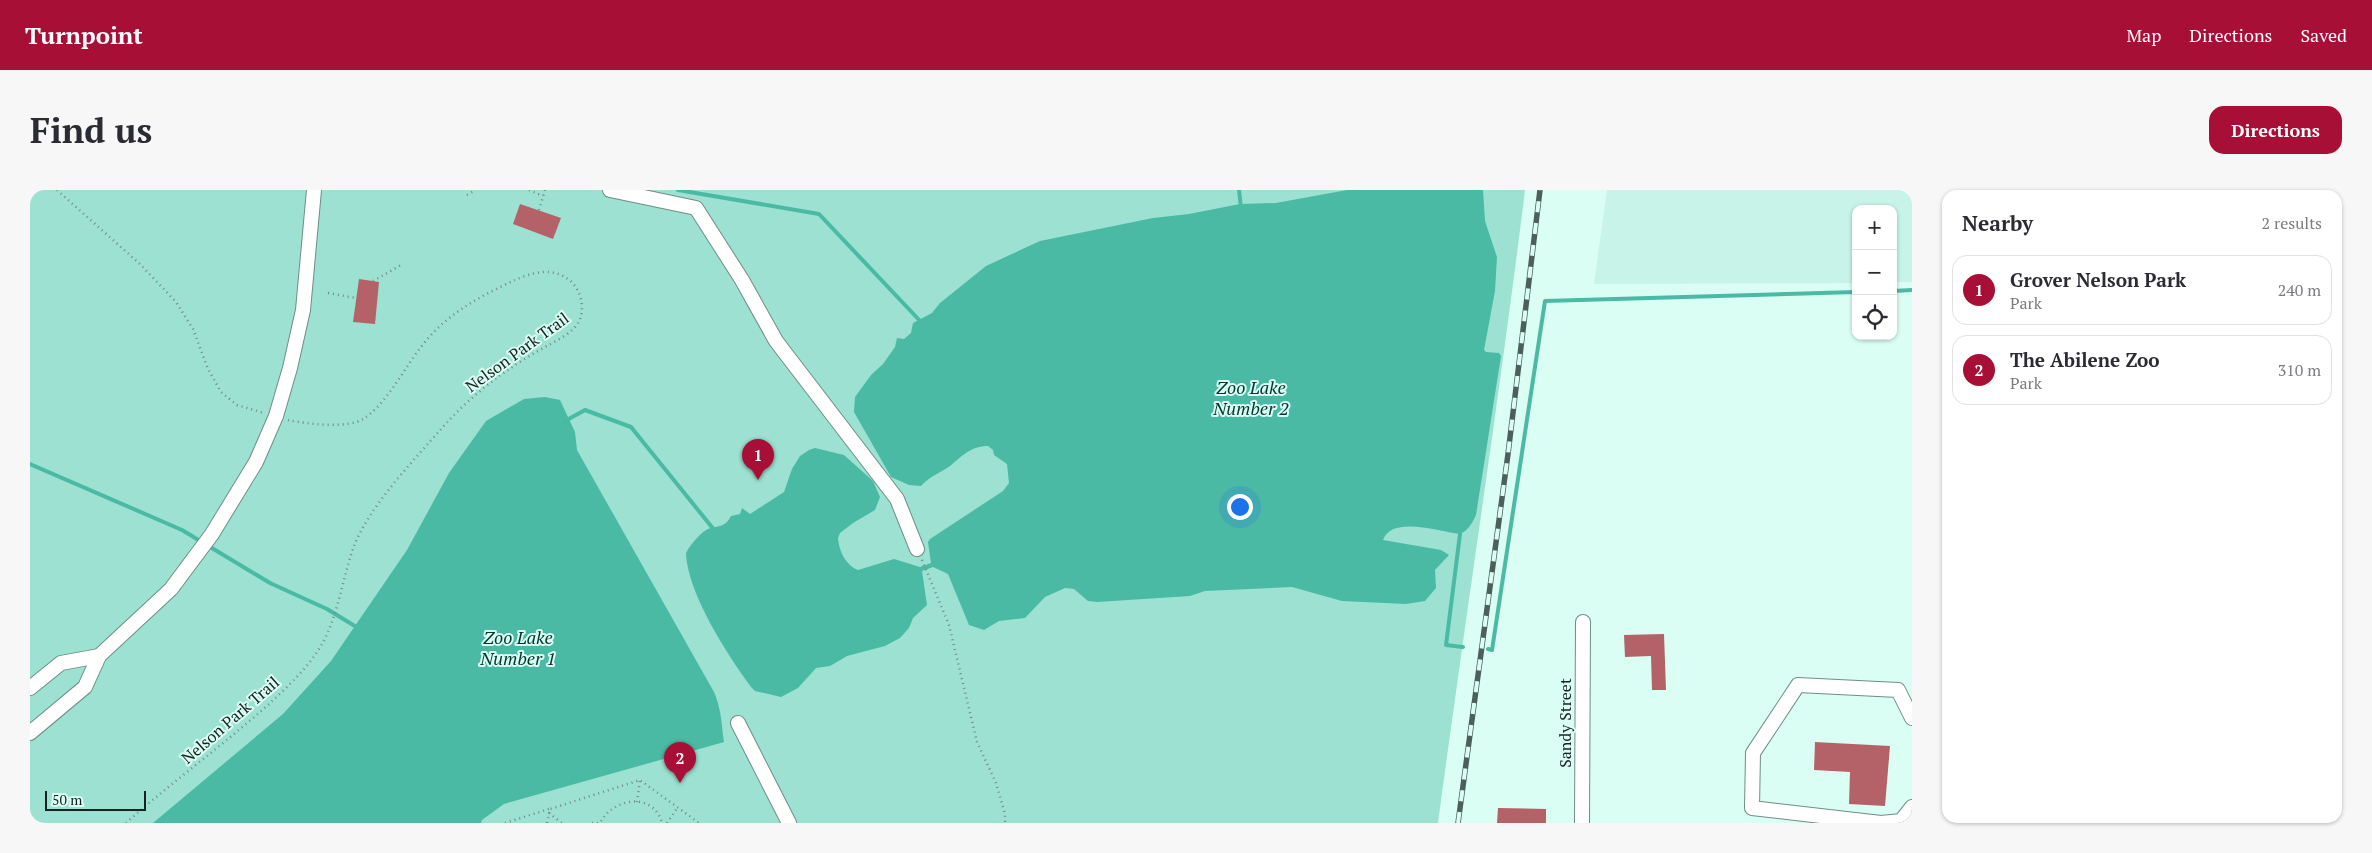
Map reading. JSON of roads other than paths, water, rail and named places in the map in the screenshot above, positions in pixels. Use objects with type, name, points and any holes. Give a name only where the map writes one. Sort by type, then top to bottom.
[{"type":"street","points":[[30,733],[85,687],[98,656],[171,589],[212,534],[256,462],[276,416],[290,368],[303,310],[314,190]]},
{"type":"street","points":[[610,190],[696,208],[742,280],[776,341],[897,499],[919,552]]},
{"type":"street","name":"Sandy Street","points":[[1582,823],[1583,622]]},
{"type":"street","points":[[30,688],[60,663],[98,656]]},
{"type":"street","points":[[1912,718],[1898,690],[1798,685],[1753,753],[1752,808],[1880,823],[1901,821],[1912,807]]},
{"type":"street","points":[[738,723],[789,823]]},
{"type":"water","name":"Zoo Lake Number 2","points":[[1347,190],[1483,190],[1485,221],[1497,257],[1495,291],[1484,350],[1486,352],[1499,353],[1501,356],[1476,515],[1468,528],[1460,534],[1429,528],[1406,527],[1396,528],[1388,532],[1383,540],[1441,550],[1449,555],[1435,570],[1436,588],[1425,601],[1406,604],[1342,601],[1292,587],[1205,591],[1190,596],[1097,602],[1088,601],[1074,589],[1065,588],[1045,597],[1025,618],[999,621],[984,630],[969,625],[948,574],[933,567],[922,571],[927,605],[913,618],[909,628],[900,638],[885,646],[847,656],[830,666],[816,668],[798,688],[781,697],[755,691],[751,687],[710,623],[688,570],[687,551],[702,533],[708,529],[721,526],[731,516],[740,514],[742,508],[750,514],[784,492],[792,469],[800,456],[815,448],[844,455],[873,481],[880,497],[875,510],[840,533],[839,543],[846,561],[858,570],[894,559],[920,567],[931,563],[928,542],[930,539],[1003,491],[1009,483],[1007,464],[994,455],[993,450],[988,446],[982,446],[967,452],[921,486],[909,485],[891,477],[854,412],[855,397],[871,375],[883,364],[895,347],[897,338],[904,339],[911,333],[913,323],[932,313],[940,303],[986,266],[1040,241],[1153,218],[1189,214],[1240,204],[1276,203]]},
{"type":"water","name":"Zoo Lake Number 1","points":[[545,397],[560,400],[575,432],[577,450],[714,692],[720,711],[724,742],[504,804],[482,820],[481,823],[153,823],[283,714],[331,661],[407,550],[449,473],[486,421],[524,399]]},
{"type":"waterway","points":[[678,190],[819,214],[922,323]]},
{"type":"waterway","points":[[1239,190],[1241,208]]},
{"type":"waterway","points":[[1897,291],[1912,290]]},
{"type":"waterway","points":[[1488,649],[1492,650],[1545,301],[1852,292]]},
{"type":"waterway","points":[[565,421],[585,410],[631,427],[715,531]]},
{"type":"waterway","points":[[30,464],[182,530],[270,583],[327,609],[358,628]]},
{"type":"waterway","points":[[1459,530],[1446,645],[1463,647]]},
{"type":"railway","points":[[1458,823],[1508,454],[1540,190]]},
{"type":"place","name":"Grover Nelson Park","points":[[758,480]]},
{"type":"place","name":"The Abilene Zoo","points":[[680,783]]}]
